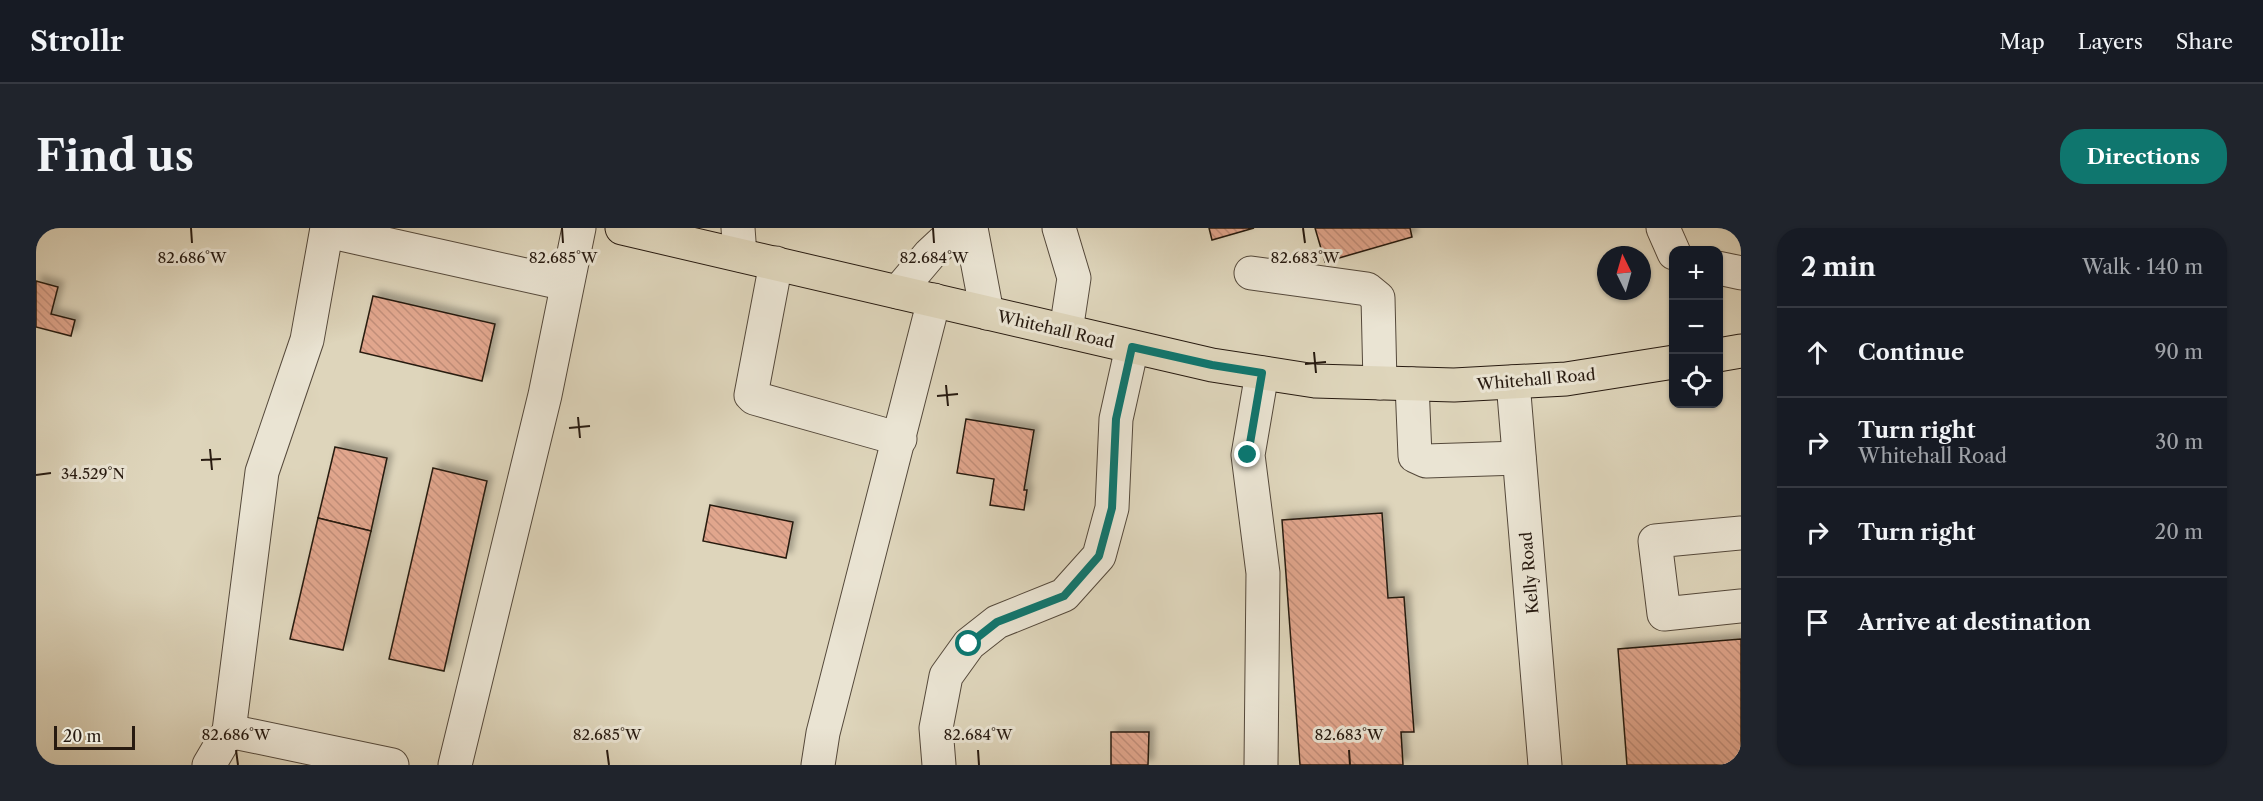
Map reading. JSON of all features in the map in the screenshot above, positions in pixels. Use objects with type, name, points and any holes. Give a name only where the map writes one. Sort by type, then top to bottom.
[{"type":"main road","name":"Whitehall Road","points":[[622,228],[739,242],[776,264],[1212,365],[1315,381],[1454,385],[1513,382],[1566,379],[1669,363]]},
{"type":"main road","points":[[1723,354],[1741,351]]},
{"type":"lane","points":[[455,765],[545,395],[579,228]]},
{"type":"lane","points":[[898,292],[930,254],[958,228]]},
{"type":"lane","points":[[971,228],[987,313]]},
{"type":"lane","points":[[1059,228],[1074,278],[1066,331]]},
{"type":"lane","points":[[1663,228],[1671,246]]},
{"type":"lane","points":[[209,765],[229,731],[262,472],[307,340],[327,229],[567,284]]},
{"type":"lane","points":[[776,264],[751,395],[754,398],[900,439]]},
{"type":"lane","points":[[1723,269],[1741,273]]},
{"type":"lane","points":[[1251,273],[1367,289],[1378,298],[1380,383]]},
{"type":"lane","points":[[818,765],[823,733],[934,300]]},
{"type":"lane","points":[[939,765],[936,728],[946,676],[969,644],[997,622],[1064,596],[1099,556],[1112,508],[1116,419],[1132,347]]},
{"type":"lane","points":[[1261,765],[1263,573],[1248,455],[1262,373]]},
{"type":"lane","name":"Kelly Road","points":[[1513,382],[1545,765]]},
{"type":"lane","points":[[1412,384],[1415,456],[1426,461],[1519,458]]},
{"type":"lane","points":[[1741,533],[1655,541],[1664,614],[1741,606]]},
{"type":"lane","points":[[229,731],[392,765]]},
{"type":"building","points":[[1209,228],[1254,228],[1212,240]]},
{"type":"building","points":[[1315,228],[1410,228],[1412,237],[1325,262]]},
{"type":"building","points":[[36,281],[58,287],[51,314],[75,320],[71,336],[36,327]]},
{"type":"building","points":[[373,296],[495,324],[482,381],[360,352]]},
{"type":"building","points":[[966,419],[1034,430],[1024,490],[1027,490],[1024,510],[990,505],[994,479],[957,473]]},
{"type":"building","points":[[335,447],[387,458],[371,531],[318,518]]},
{"type":"building","points":[[433,468],[487,481],[444,671],[389,659]]},
{"type":"building","points":[[710,505],[793,522],[786,558],[703,541]]},
{"type":"building","points":[[1382,513],[1388,598],[1404,597],[1414,732],[1401,732],[1403,765],[1300,765],[1282,520]]},
{"type":"building","points":[[318,518],[371,531],[343,650],[290,639]]},
{"type":"building","points":[[1741,639],[1741,765],[1627,765],[1618,649]]},
{"type":"building","points":[[1111,732],[1149,732],[1148,765],[1111,765]]},
{"type":"route","points":[[969,644],[997,622],[1064,596],[1099,556],[1112,508],[1116,419],[1132,347],[1212,365],[1262,373],[1248,455]]}]
